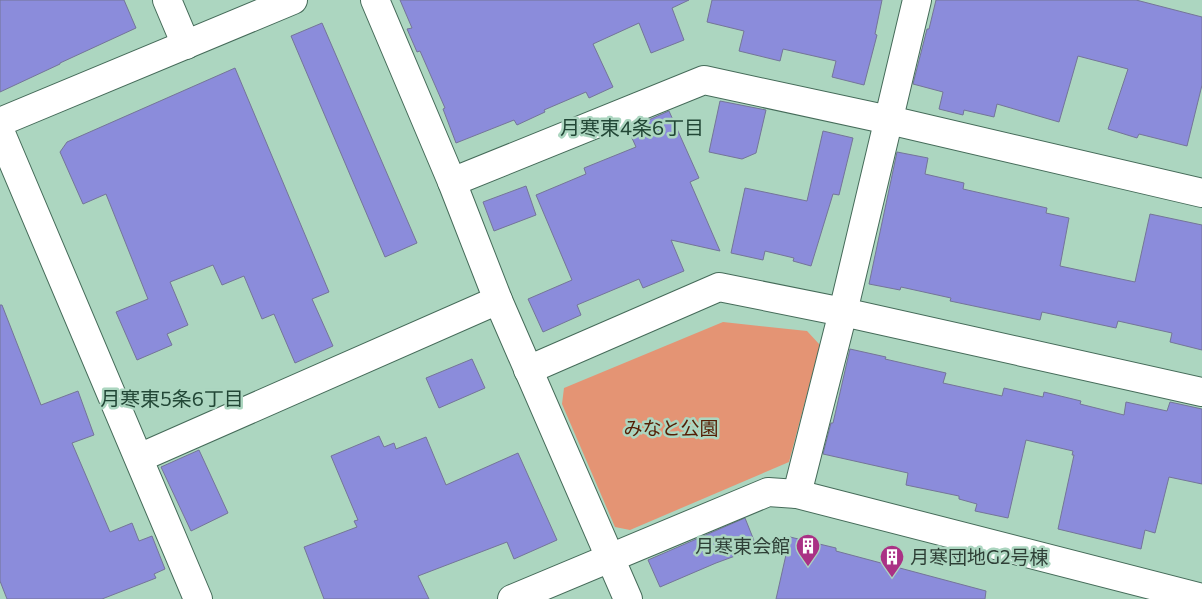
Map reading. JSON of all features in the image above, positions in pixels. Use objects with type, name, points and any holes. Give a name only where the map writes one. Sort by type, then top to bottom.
[{"type":"street","points":[[167,0],[186,44]]},
{"type":"street","points":[[0,122],[293,0]]},
{"type":"street","points":[[375,0],[452,182],[498,300],[628,599]]},
{"type":"street","points":[[797,494],[843,312],[917,0]]},
{"type":"street","points":[[452,182],[704,80],[889,120],[1202,193]]},
{"type":"street","points":[[0,131],[198,599]]},
{"type":"street","points":[[528,370],[719,287],[843,312],[1202,392]]},
{"type":"street","points":[[139,458],[498,300]]},
{"type":"street","points":[[512,599],[768,492],[797,494],[1202,598]]},
{"type":"green space","name":"みなと公園","points":[[723,322],[807,331],[820,345],[789,462],[630,530],[615,527],[562,404],[564,388]]},
{"type":"building","points":[[0,0],[124,0],[136,28],[0,92]]},
{"type":"building","points":[[400,0],[689,0],[672,8],[684,40],[651,53],[639,23],[593,44],[613,87],[589,98],[586,92],[544,110],[545,112],[517,125],[514,120],[456,143],[443,109],[445,108],[420,51],[417,52],[407,29],[412,28]]},
{"type":"building","points":[[712,0],[882,0],[875,34],[877,35],[864,85],[832,77],[836,61],[783,49],[780,61],[739,51],[744,31],[707,22]]},
{"type":"building","points":[[936,0],[1136,0],[1202,17],[1202,85],[1187,146],[1139,134],[1137,138],[1108,129],[1128,69],[1078,56],[1059,122],[997,104],[994,117],[964,110],[963,115],[939,109],[943,92],[913,84]]},
{"type":"building","points":[[322,23],[417,243],[385,257],[291,36]]},
{"type":"building","points":[[235,68],[329,292],[312,299],[333,346],[295,363],[274,314],[262,319],[244,276],[222,285],[213,265],[170,282],[188,325],[167,334],[172,345],[137,360],[116,312],[148,299],[106,194],[83,204],[60,152],[67,142]]},
{"type":"building","points":[[720,101],[766,110],[756,153],[742,159],[709,152]]},
{"type":"building","points":[[669,111],[699,178],[690,182],[720,251],[671,240],[684,271],[643,288],[639,279],[577,305],[581,315],[543,332],[528,299],[572,280],[536,195],[586,174],[584,168],[636,147],[628,129]]},
{"type":"building","points":[[823,131],[853,138],[839,195],[833,194],[811,266],[793,261],[794,258],[765,251],[763,260],[731,253],[745,188],[807,201]]},
{"type":"building","points":[[897,152],[928,158],[925,174],[964,183],[963,189],[1047,208],[1046,213],[1069,218],[1060,266],[1135,282],[1150,214],[1202,225],[1202,350],[1170,342],[1172,333],[1118,321],[1116,328],[1042,312],[1040,320],[950,301],[951,298],[901,287],[900,290],[869,284]]},
{"type":"building","points":[[526,186],[536,215],[494,231],[483,202]]},
{"type":"building","points":[[0,305],[2,305],[41,405],[78,391],[94,435],[72,443],[110,532],[132,523],[139,541],[152,536],[165,569],[154,574],[156,578],[102,599],[7,599],[0,581]]},
{"type":"building","points":[[850,349],[946,373],[943,383],[1002,396],[1004,388],[1043,397],[1044,392],[1081,401],[1080,404],[1124,415],[1126,402],[1167,411],[1170,402],[1202,409],[1202,484],[1169,477],[1155,533],[1145,530],[1141,549],[1058,529],[1074,455],[1072,455],[1073,451],[1026,440],[1008,518],[975,511],[977,504],[959,499],[959,496],[906,485],[908,473],[823,454],[831,423],[833,423]]},
{"type":"building","points":[[472,359],[485,388],[439,408],[426,378]]},
{"type":"building","points":[[379,436],[384,447],[394,443],[396,449],[426,437],[446,485],[518,453],[557,540],[514,559],[507,542],[418,576],[429,599],[324,599],[304,547],[357,527],[354,521],[358,520],[331,456]]},
{"type":"building","points":[[199,450],[228,513],[191,531],[161,467]]},
{"type":"building","points":[[745,518],[757,548],[660,587],[648,560]]},
{"type":"building","points":[[790,537],[836,548],[836,551],[986,591],[985,599],[776,599]]},
{"type":"place","name":"月寒東会館","points":[[808,567]]},
{"type":"place","name":"月寒団地G2号棟","points":[[892,578]]},
{"type":"district","name":"月寒東4条6丁目","points":[[632,128]]},
{"type":"district","name":"月寒東5条6丁目","points":[[172,399]]}]
